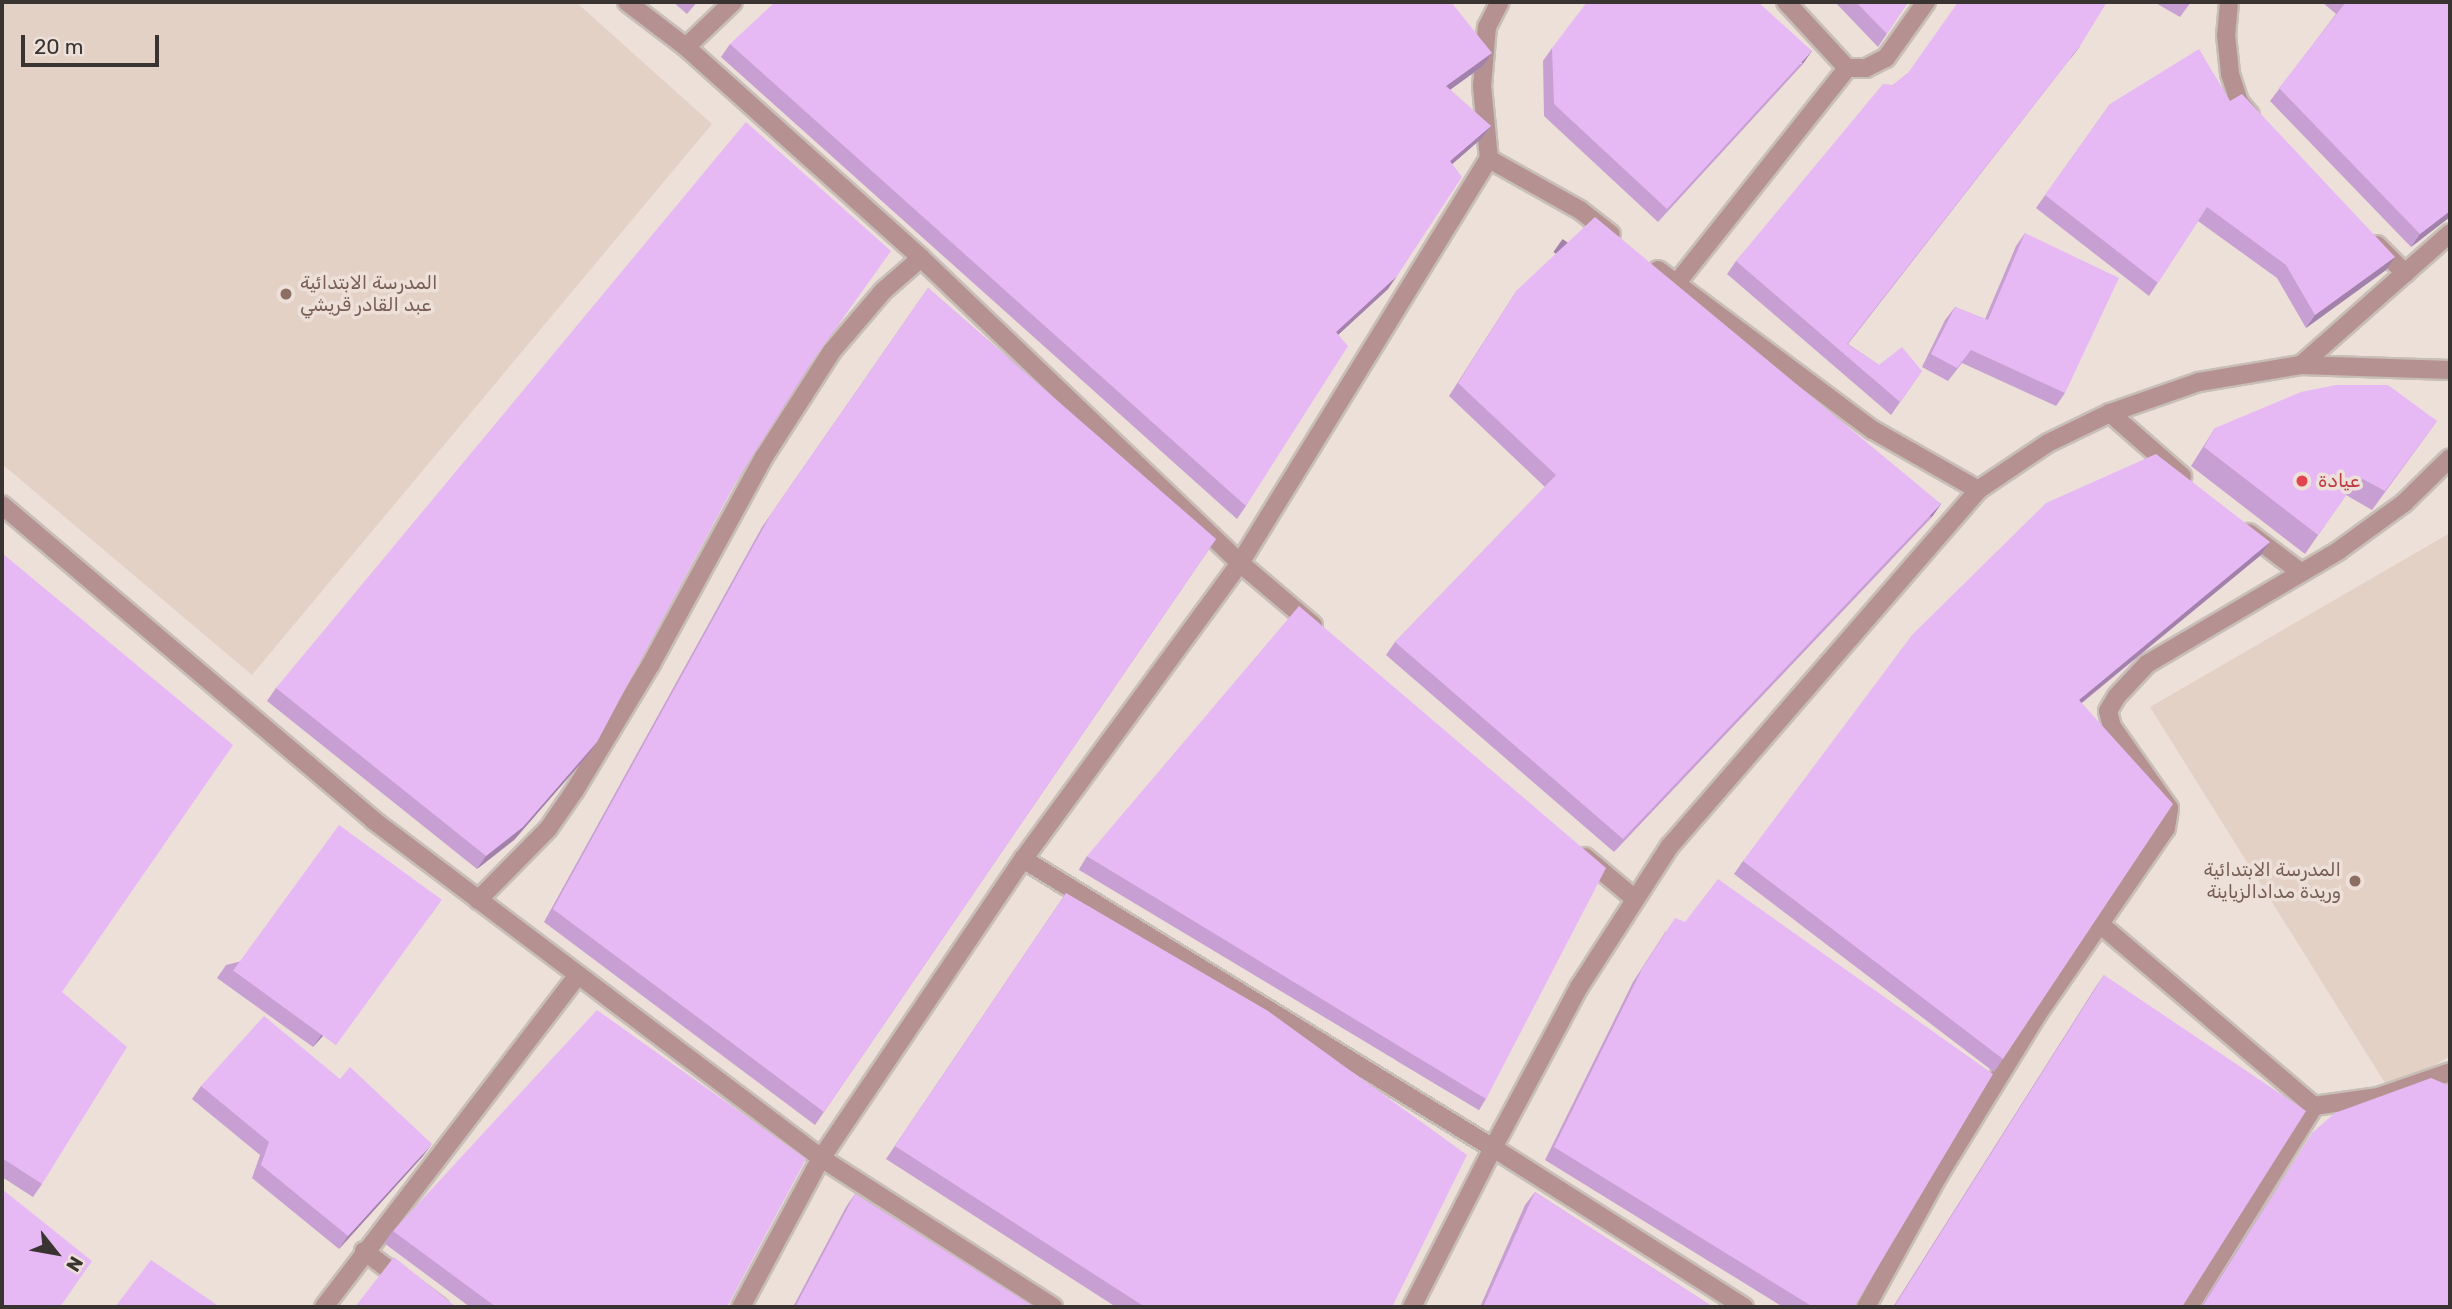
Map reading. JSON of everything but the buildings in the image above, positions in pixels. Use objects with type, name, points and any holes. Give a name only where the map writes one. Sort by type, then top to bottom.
[{"type":"street","points":[[627,2],[686,47],[921,258],[1240,563],[1323,634]]},
{"type":"street","points":[[686,47],[733,2]]},
{"type":"street","points":[[741,1307],[821,1158],[1023,859],[1240,563],[1489,159],[1482,86],[1486,27],[1500,2]]},
{"type":"street","points":[[1786,2],[1847,68],[1866,68],[1886,58],[1926,2]]},
{"type":"street","points":[[2230,2],[2226,35],[2230,74],[2239,102],[2264,131]]},
{"type":"street","points":[[1676,284],[1847,68]]},
{"type":"street","points":[[1489,159],[1580,210],[1622,243]]},
{"type":"street","points":[[2301,365],[2450,233]]},
{"type":"street","points":[[2368,235],[2405,273]]},
{"type":"street","points":[[478,900],[548,829],[575,790],[651,664],[764,457],[832,351],[883,291],[921,258]]},
{"type":"street","points":[[1644,259],[1873,430],[1978,490]]},
{"type":"street","points":[[1412,1307],[1493,1147],[1579,987],[1670,846],[1978,490],[2048,443],[2110,413],[2199,382],[2301,365],[2450,370]]},
{"type":"street","points":[[2110,413],[2194,486]]},
{"type":"street","points":[[1866,1307],[1952,1153],[2037,1015],[2101,925],[2169,820],[2169,808],[2158,788],[2112,727],[2108,711],[2147,664],[2299,571],[2339,551],[2404,503],[2450,458]]},
{"type":"street","points":[[2,505],[373,820],[821,1158],[1053,1307]]},
{"type":"street","points":[[2237,523],[2299,571]]},
{"type":"street","points":[[1573,846],[1635,899]]},
{"type":"street","points":[[1023,859],[1493,1147],[1744,1307]]},
{"type":"street","points":[[2101,925],[2314,1106],[2378,1097],[2450,1072]]},
{"type":"street","points":[[324,1307],[364,1251],[578,975]]},
{"type":"street","points":[[2189,1307],[2314,1106]]},
{"type":"street","points":[[364,1251],[439,1307]]},
{"type":"shaded area","name":"المدرسة الابتدائية عبد القادر قريشي","points":[[2,2],[576,2],[712,124],[252,675],[2,464]]},
{"type":"shaded area","name":"المدرسة الابتدائية وريدة مدادالزياينة","points":[[2450,533],[2450,1056],[2390,1091],[2150,707]]},
{"type":"place","name":"المدرسة الابتدائية عبد القادر قريشي","points":[[286,294]]},
{"type":"place","name":"عيادة","points":[[2302,481]]},
{"type":"place","name":"المدرسة الابتدائية وريدة مدادالزياينة","points":[[2355,881]]}]
